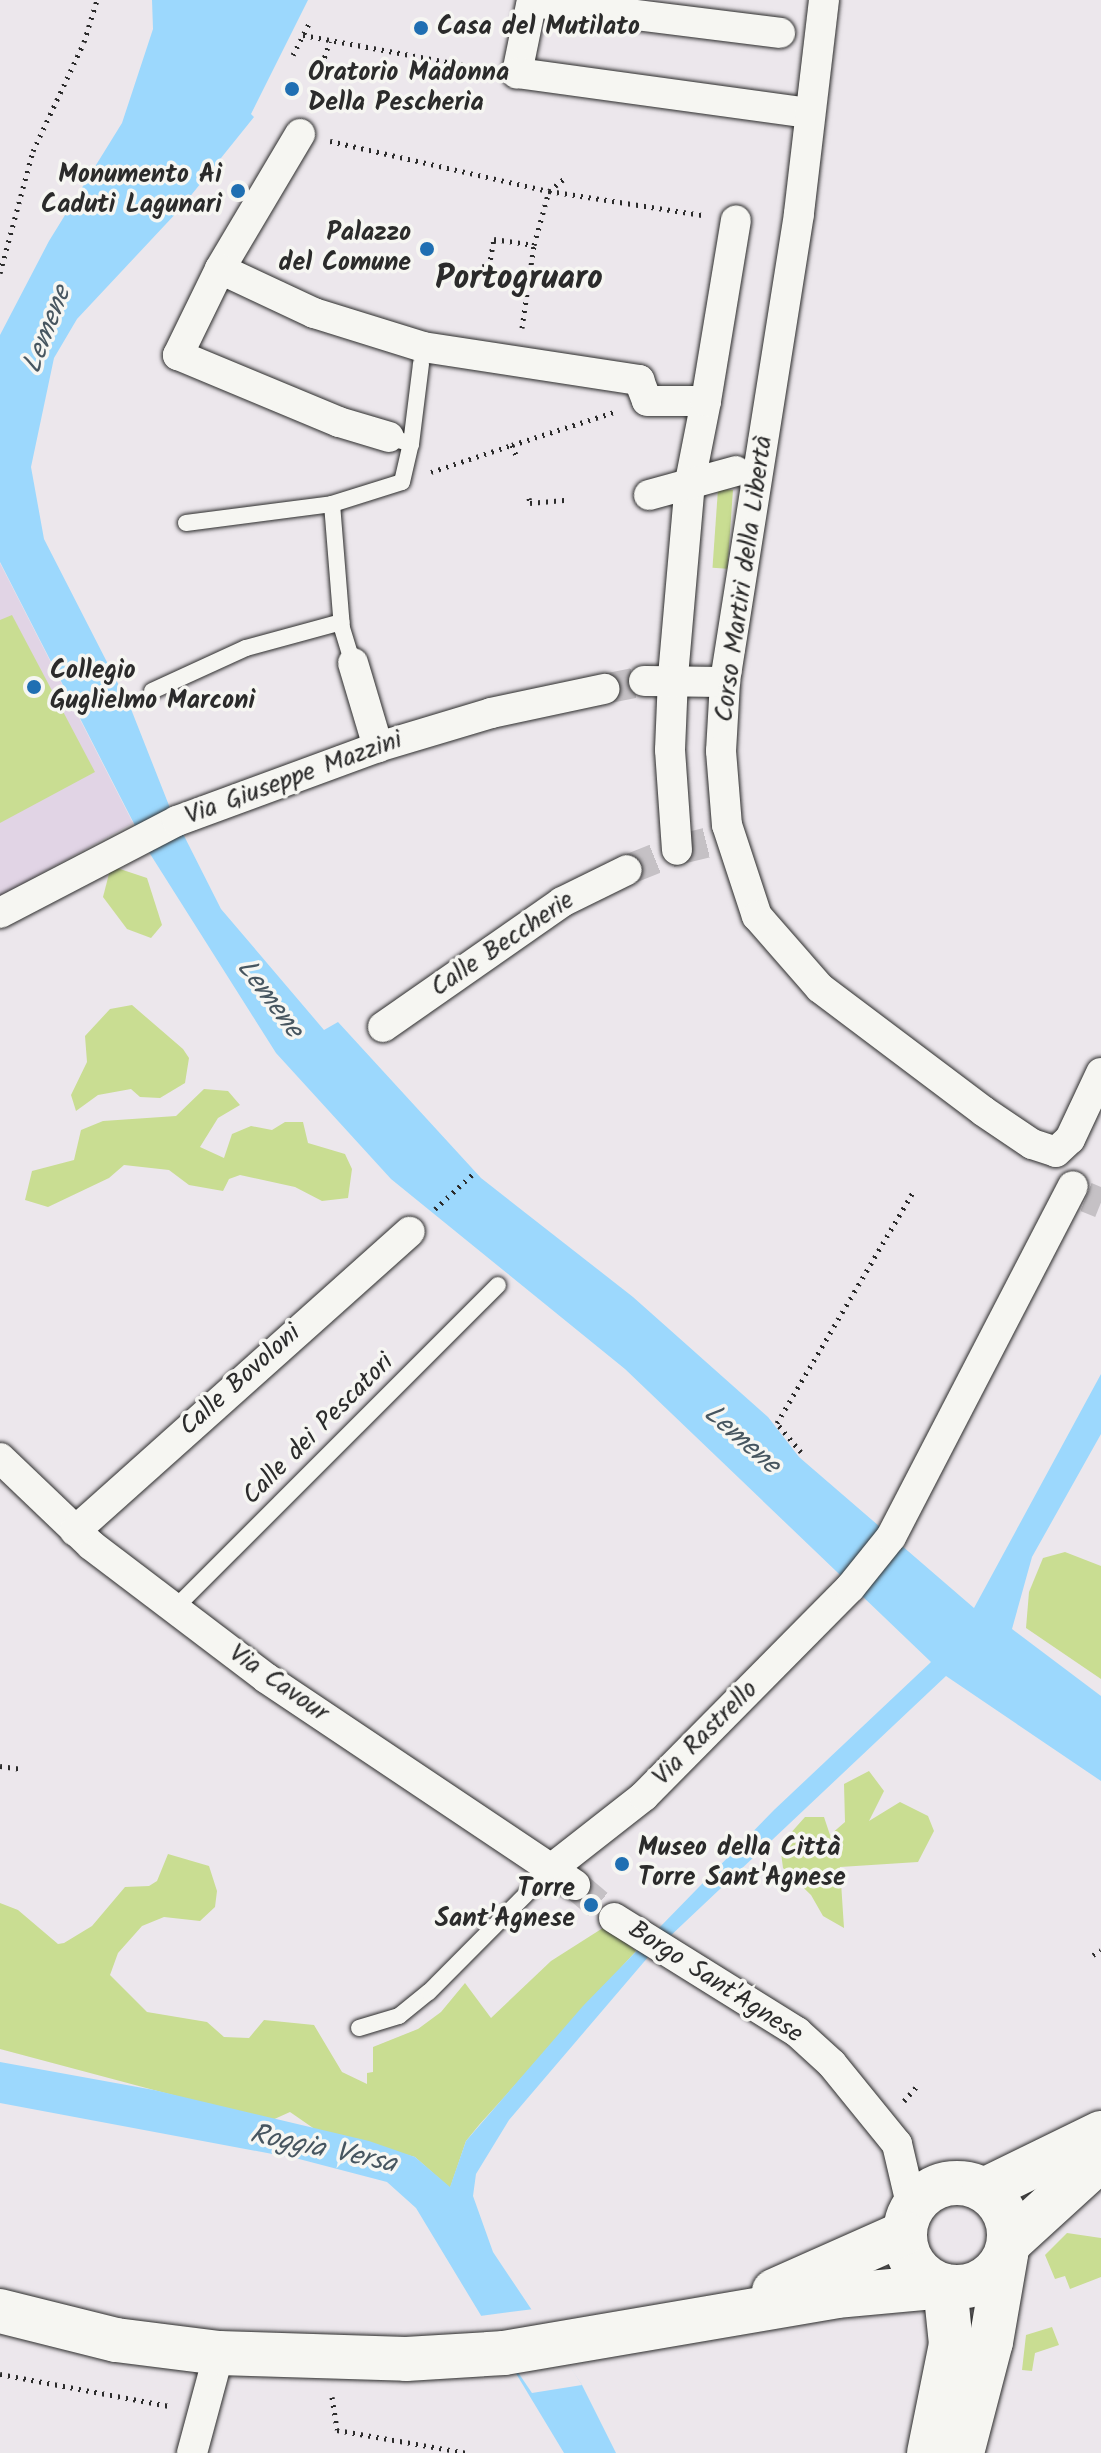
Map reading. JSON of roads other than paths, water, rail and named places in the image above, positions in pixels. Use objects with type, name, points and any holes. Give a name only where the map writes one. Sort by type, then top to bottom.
[{"type":"main road","points":[[984,2190],[1101,2133]]},
{"type":"main road","points":[[0,2311],[116,2340],[219,2353],[332,2360],[504,2353],[576,2343],[696,2318],[873,2291],[945,2286],[987,2278],[1007,2249],[1101,2159]]},
{"type":"main road","points":[[696,2318],[764,2295],[908,2220],[936,2186],[953,2182],[984,2190],[1004,2212],[1007,2249],[991,2342],[962,2453]]},
{"type":"main road","points":[[908,2220],[915,2267],[945,2286]]},
{"type":"main road","points":[[929,2453],[951,2344],[945,2286]]},
{"type":"street","name":"Corso Martiri della Libertà","points":[[824,0],[799,214],[725,682],[721,751],[727,825],[757,916],[820,988],[983,1111],[1032,1144],[1056,1152]]},
{"type":"street","points":[[780,33],[532,1],[517,73],[809,113]]},
{"type":"street","points":[[300,134],[220,269],[178,355],[339,422],[400,441]]},
{"type":"street","name":"Corso Martiri della Libertà","points":[[677,850],[670,750],[659,679],[736,220]]},
{"type":"street","points":[[220,269],[314,313],[422,356],[517,362],[639,380],[647,401],[706,401]]},
{"type":"street","points":[[649,495],[736,471]]},
{"type":"street","points":[[353,663],[378,747]]},
{"type":"street","points":[[659,679],[725,682]]},
{"type":"street","name":"Via Giuseppe Mazzini","points":[[0,913],[140,836],[177,821],[378,747],[491,713],[604,689]]},
{"type":"street","name":"Calle Beccherie","points":[[383,1027],[562,902],[627,870]]},
{"type":"street","points":[[1056,1152],[1070,1139],[1101,1073]]},
{"type":"street","name":"Via Rastrello","points":[[563,1877],[850,1588],[891,1537],[1080,1191],[1056,1152]]},
{"type":"street","name":"Calle Bovoloni","points":[[75,1531],[410,1232]]},
{"type":"street","name":"Via Cavour","points":[[0,1458],[75,1531],[266,1678],[563,1877]]},
{"type":"street","name":"Borgo Sant'Agnese","points":[[614,1918],[797,2032],[832,2064],[897,2144],[908,2220]]},
{"type":"street","points":[[192,2453],[206,2411],[219,2353]]},
{"type":"lane","points":[[186,523],[332,504],[402,482],[400,441],[422,356]]},
{"type":"lane","points":[[332,504],[342,622],[353,663]]},
{"type":"lane","points":[[152,691],[246,648],[342,622]]},
{"type":"lane","name":"Calle dei Pescatori","points":[[174,1609],[498,1285]]},
{"type":"lane","points":[[359,2028],[399,2016],[563,1877]]},
{"type":"water","points":[[152,0],[308,0],[251,114],[254,117],[180,209],[77,319],[54,358],[31,467],[44,539],[131,709],[170,808],[221,909],[324,1030],[338,1022],[481,1178],[633,1297],[768,1417],[799,1457],[974,1608],[1101,1374],[1101,1434],[1032,1557],[1012,1629],[1101,1696],[1101,1781],[946,1676],[649,1956],[509,2120],[476,2174],[473,2196],[493,2252],[582,2385],[616,2453],[564,2453],[416,2208],[387,2182],[299,2159],[0,2103],[0,2062],[154,2090],[369,2141],[415,2157],[450,2187],[466,2141],[583,2006],[774,1810],[931,1662],[625,1369],[391,1179],[276,1053],[147,849],[0,562],[0,335],[49,241],[122,123],[153,29]]},
{"type":"tunnel","points":[[604,689],[644,681]]},
{"type":"tunnel","points":[[627,870],[677,850],[730,837]]},
{"type":"tunnel","points":[[1086,1197],[1101,1203]]},
{"type":"tunnel","points":[[575,1885],[614,1918]]},
{"type":"place","name":"Casa del Mutilato","points":[[421,28]]},
{"type":"place","name":"Oratorio Madonna Della Pescheria","points":[[292,89]]},
{"type":"place","name":"Monumento Ai Caduti Lagunari","points":[[238,191]]},
{"type":"place","name":"Palazzo del Comune","points":[[427,249]]},
{"type":"place","name":"Collegio Guglielmo Marconi","points":[[34,687]]},
{"type":"place","name":"Museo della Città Torre Sant'Agnese","points":[[622,1864]]},
{"type":"place","name":"Torre Sant'Agnese","points":[[591,1905]]},
{"type":"district","name":"Portogruaro","points":[[519,280]]},
{"type":"water label","name":"Lemene","points":[[48,330]]},
{"type":"water label","name":"Lemene","points":[[269,999]]},
{"type":"water label","name":"Lemene","points":[[741,1440]]},
{"type":"water label","name":"Roggia Versa","points":[[323,2150]]}]
